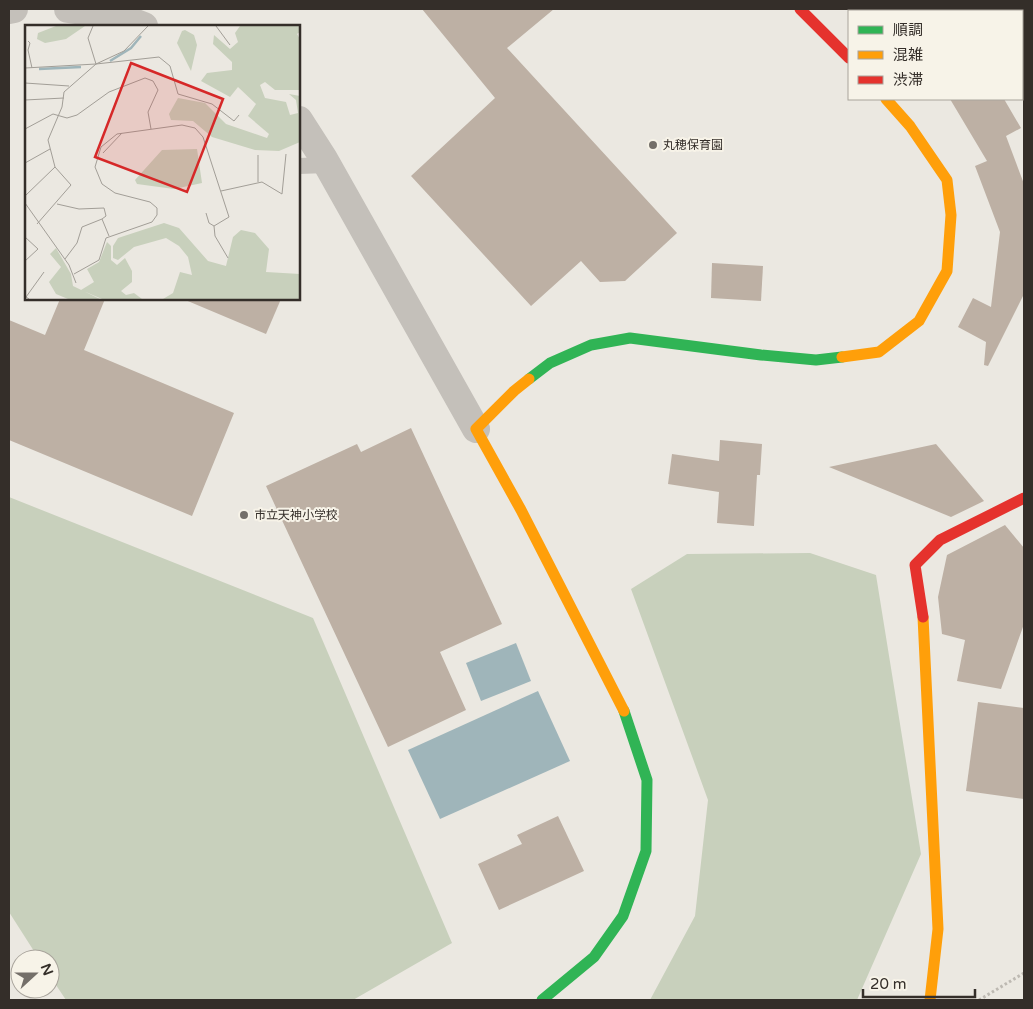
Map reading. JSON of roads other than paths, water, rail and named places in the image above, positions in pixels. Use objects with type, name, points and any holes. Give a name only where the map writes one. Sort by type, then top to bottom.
[{"type":"street","points":[[9,10],[14,9]]},
{"type":"street","points":[[68,9],[118,16],[141,25]]},
{"type":"street","points":[[800,9],[848,57]]},
{"type":"street","points":[[476,429],[514,391],[550,363],[592,345],[630,338],[816,360],[879,352],[919,321],[947,271],[950,215],[947,180],[910,126],[887,100]]},
{"type":"street","points":[[300,122],[327,165],[521,510],[625,713],[647,780],[646,851],[623,916],[594,957],[542,1000]]},
{"type":"street","points":[[930,1000],[938,929],[923,616],[915,565],[940,540],[1024,498]]},
{"type":"lane","points":[[300,166],[327,165]]},
{"type":"water","points":[[516,643],[531,681],[481,701],[466,663]]},
{"type":"water","points":[[538,691],[570,761],[440,819],[408,750]]},
{"type":"place","name":"丸穂保育園","points":[[653,145]]},
{"type":"place","name":"市立天神小学校","points":[[244,515]]}]
